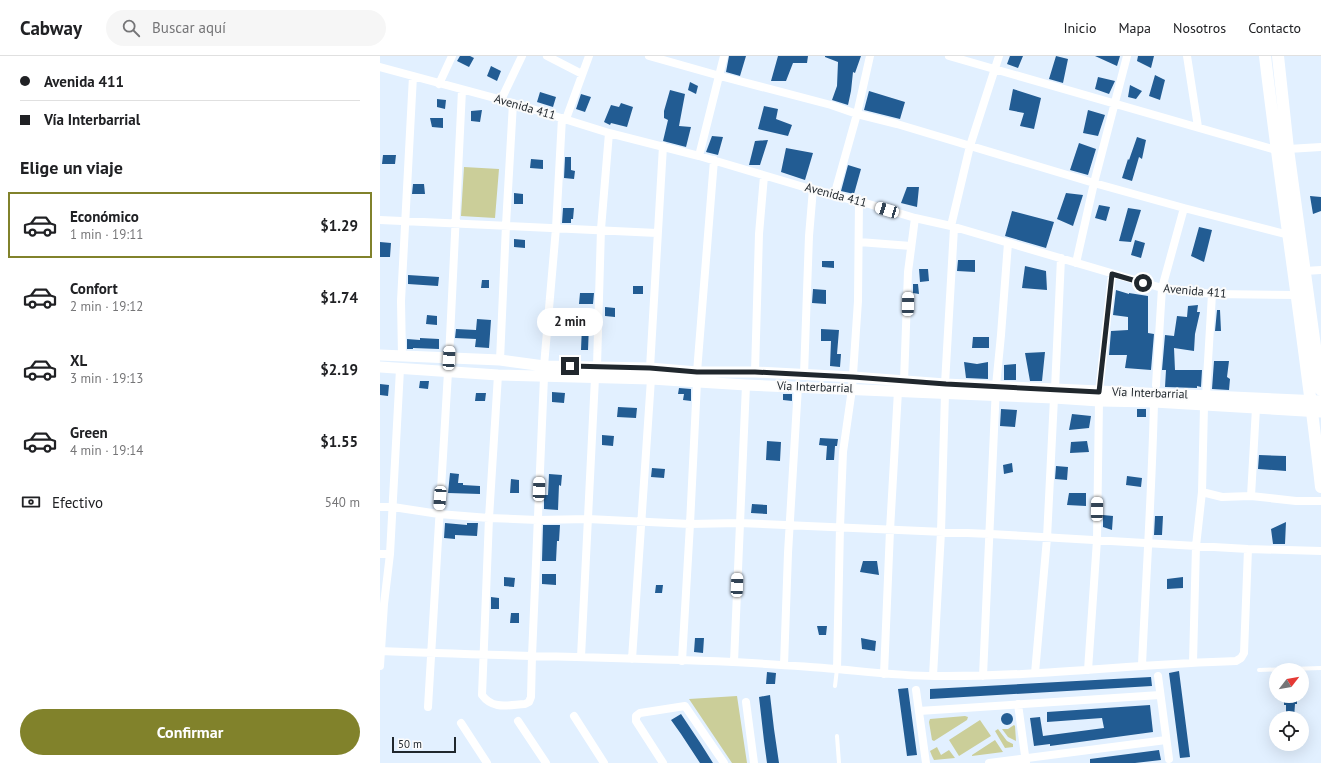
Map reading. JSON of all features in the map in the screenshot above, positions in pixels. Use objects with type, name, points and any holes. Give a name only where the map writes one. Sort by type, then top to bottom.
[{"type":"main road","points":[[1265,56],[1276,150],[1297,295],[1316,406],[1321,487]]},
{"type":"main road","points":[[1278,56],[1288,149],[1321,390]]},
{"type":"main road","name":"Vía Interbarrial","points":[[380,355],[500,360],[544,372],[595,378],[650,374]]},
{"type":"main road","name":"Vía Interbarrial","points":[[380,367],[498,375],[597,366],[650,374],[697,377],[746,384],[898,391],[945,389],[1054,393],[1154,402],[1205,400],[1256,408],[1316,406]]},
{"type":"main road","name":"Vía Interbarrial","points":[[697,377],[755,372],[904,381],[945,389]]},
{"type":"main road","name":"Vía Interbarrial","points":[[1099,397],[1205,400],[1316,406]]},
{"type":"street","points":[[439,84],[452,56]]},
{"type":"street","points":[[501,100],[522,56]]},
{"type":"street","points":[[547,56],[582,74]]},
{"type":"street","points":[[498,375],[489,518],[482,695],[487,701],[494,705],[525,704],[529,702],[531,697],[544,372],[564,119],[589,56]]},
{"type":"street","points":[[649,56],[831,105],[857,114],[897,124],[1094,183],[1289,235]]},
{"type":"street","points":[[699,156],[724,56]]},
{"type":"street","points":[[834,196],[857,114],[870,56]]},
{"type":"street","points":[[949,56],[1276,150]]},
{"type":"street","points":[[933,676],[941,532],[952,227],[970,146],[998,56]]},
{"type":"street","points":[[1076,263],[1094,183],[1127,56]]},
{"type":"street","points":[[1187,56],[1198,127]]},
{"type":"street","name":"Avenida 411","points":[[380,67],[513,103],[609,133],[714,160],[834,196],[859,201],[915,218],[952,227],[1162,288],[1212,294],[1297,295]]},
{"type":"street","points":[[402,356],[401,301],[413,76]]},
{"type":"street","points":[[449,358],[462,90]]},
{"type":"street","points":[[500,360],[513,103]]},
{"type":"street","points":[[597,366],[601,229],[609,133]]},
{"type":"street","points":[[632,659],[642,521],[662,146]]},
{"type":"street","points":[[1288,149],[1321,148]]},
{"type":"street","points":[[682,661],[697,377],[714,160]]},
{"type":"street","points":[[755,372],[759,234],[764,176]]},
{"type":"street","points":[[804,375],[809,236],[814,189]]},
{"type":"street","points":[[837,669],[843,452],[852,389],[858,301],[859,201]]},
{"type":"street","points":[[1156,385],[1162,288],[1184,208]]},
{"type":"street","points":[[904,381],[908,272],[915,218]]},
{"type":"street","points":[[380,220],[657,232]]},
{"type":"street","points":[[859,242],[911,246]]},
{"type":"street","points":[[983,676],[995,391],[1002,335],[1008,243]]},
{"type":"street","points":[[1035,673],[1047,538],[1061,258]]},
{"type":"street","points":[[1305,271],[1321,270]]},
{"type":"street","points":[[1088,670],[1097,540],[1099,397],[1112,274]]},
{"type":"street","points":[[1193,662],[1196,546],[1202,492],[1205,400],[1212,294]]},
{"type":"street","points":[[380,666],[380,652],[390,554],[400,369]]},
{"type":"street","points":[[428,707],[448,372]]},
{"type":"street","points":[[581,657],[595,378]]},
{"type":"street","points":[[734,662],[746,384]]},
{"type":"street","points":[[784,665],[798,386]]},
{"type":"street","points":[[884,674],[898,391]]},
{"type":"street","points":[[1142,665],[1147,542],[1152,486],[1154,402]]},
{"type":"street","points":[[1251,496],[1256,408]]},
{"type":"street","points":[[1202,492],[1222,497],[1251,496],[1296,501],[1321,501]]},
{"type":"street","points":[[380,507],[393,507],[439,514],[489,518],[538,520],[588,519],[690,524],[739,523],[790,525],[1147,542],[1248,549],[1321,551]]},
{"type":"street","points":[[380,652],[734,662],[837,669],[884,674],[933,676],[983,676],[1088,670],[1142,665],[1236,661],[1241,658],[1244,653],[1248,549]]},
{"type":"street","points":[[380,554],[390,554]]},
{"type":"street","points":[[1158,676],[1169,759]]},
{"type":"street","points":[[916,690],[926,763]]},
{"type":"street","points":[[919,711],[1160,695]]},
{"type":"street","points":[[746,702],[754,763]]},
{"type":"street","points":[[1018,704],[1025,761]]},
{"type":"street","points":[[663,763],[636,722],[636,716],[640,713],[685,706],[724,763]]},
{"type":"street","points":[[574,716],[604,763]]},
{"type":"street","points":[[518,721],[546,763]]},
{"type":"street","points":[[461,723],[487,763]]},
{"type":"street","points":[[988,763],[1025,761],[1166,740]]},
{"type":"lane","points":[[1259,670],[1321,668]]},
{"type":"lane","points":[[835,686],[837,669]]},
{"type":"lane","points":[[837,736],[839,763]]},
{"type":"green space","points":[[464,167],[499,169],[495,218],[461,216]]},
{"type":"green space","points":[[737,696],[747,763],[732,763],[689,699]]},
{"type":"green space","points":[[968,717],[967,720],[934,741],[932,740],[929,722],[930,719]]},
{"type":"green space","points":[[980,720],[991,736],[959,756],[949,740]]},
{"type":"green space","points":[[1014,725],[1016,741],[1008,737],[1002,729],[1008,729]]},
{"type":"green space","points":[[998,729],[1007,741],[1013,744],[1013,747],[1005,748],[995,731]]},
{"type":"green space","points":[[995,740],[1003,752],[972,756],[972,755]]},
{"type":"green space","points":[[937,747],[941,755],[949,750],[955,758],[934,760],[930,751]]},
{"type":"building","points":[[460,56],[470,56],[474,58],[469,67],[457,61]]},
{"type":"building","points":[[729,56],[746,56],[740,76],[726,72]]},
{"type":"building","points":[[778,56],[808,56],[807,63],[793,63],[786,81],[771,81]]},
{"type":"building","points":[[825,56],[861,56],[855,73],[853,72],[848,105],[832,100],[837,86],[838,62]]},
{"type":"building","points":[[1010,56],[1023,56],[1018,68],[1007,64]]},
{"type":"building","points":[[1056,56],[1068,59],[1063,83],[1049,79]]},
{"type":"building","points":[[1095,56],[1120,56],[1117,66]]},
{"type":"building","points":[[1138,56],[1154,56],[1151,68],[1137,61]]},
{"type":"building","points":[[491,66],[501,71],[497,81],[487,76]]},
{"type":"building","points":[[1155,75],[1165,80],[1160,100],[1149,96]]},
{"type":"building","points":[[1098,77],[1115,81],[1109,94],[1095,89]]},
{"type":"building","points":[[690,82],[698,86],[696,94],[688,90]]},
{"type":"building","points":[[1130,85],[1142,91],[1136,99],[1128,97]]},
{"type":"building","points":[[1013,89],[1041,98],[1034,129],[1020,126],[1024,113],[1009,110]]},
{"type":"building","points":[[670,90],[685,94],[679,126],[691,127],[686,147],[663,141],[668,120],[664,118],[664,111]]},
{"type":"building","points":[[869,91],[905,102],[900,119],[864,110]]},
{"type":"building","points":[[540,92],[556,97],[553,107],[537,102]]},
{"type":"building","points":[[581,94],[591,97],[585,112],[576,109]]},
{"type":"building","points":[[437,99],[446,100],[445,109],[437,107]]},
{"type":"building","points":[[621,103],[633,107],[627,127],[611,123],[610,125],[604,122],[611,105],[619,107]]},
{"type":"building","points":[[764,106],[778,109],[776,119],[792,125],[788,136],[758,129]]},
{"type":"building","points":[[482,110],[480,122],[471,121],[471,111]]},
{"type":"building","points":[[1088,110],[1105,115],[1098,136],[1083,133]]},
{"type":"building","points":[[430,118],[443,118],[443,128],[432,127]]},
{"type":"building","points":[[712,136],[723,137],[718,155],[706,152]]},
{"type":"building","points":[[1137,137],[1146,140],[1142,159],[1139,157],[1132,181],[1122,178]]},
{"type":"building","points":[[768,140],[760,165],[749,165],[755,141]]},
{"type":"building","points":[[1079,143],[1096,149],[1088,175],[1070,170]]},
{"type":"building","points":[[786,148],[813,153],[805,180],[781,172]]},
{"type":"building","points":[[383,155],[396,155],[395,164],[382,164]]},
{"type":"building","points":[[565,157],[571,157],[571,170],[575,171],[574,179],[564,178]]},
{"type":"building","points":[[531,159],[543,160],[543,169],[530,168]]},
{"type":"building","points":[[848,165],[861,169],[854,194],[841,191]]},
{"type":"building","points":[[413,184],[424,184],[425,194],[412,194]]},
{"type":"building","points":[[907,187],[919,187],[917,207],[901,203]]},
{"type":"building","points":[[514,193],[523,194],[523,204],[514,204]]},
{"type":"building","points":[[1066,193],[1083,195],[1073,226],[1057,219]]},
{"type":"building","points":[[1310,196],[1321,197],[1321,211],[1313,214]]},
{"type":"building","points":[[1099,205],[1110,207],[1106,221],[1095,218]]},
{"type":"building","points":[[563,208],[574,208],[571,223],[562,223]]},
{"type":"building","points":[[1128,208],[1141,210],[1131,242],[1119,241]]},
{"type":"building","points":[[1012,211],[1054,222],[1046,248],[1005,236]]},
{"type":"building","points":[[1199,227],[1212,230],[1204,262],[1191,256]]},
{"type":"building","points":[[514,239],[525,240],[525,248],[514,247]]},
{"type":"building","points":[[1135,240],[1145,243],[1141,258],[1131,255]]},
{"type":"building","points":[[380,242],[391,243],[390,257],[380,257]]},
{"type":"building","points":[[958,260],[975,260],[975,272],[957,271]]},
{"type":"building","points":[[822,261],[834,261],[834,268],[822,267]]},
{"type":"building","points":[[1025,266],[1046,271],[1047,290],[1022,288]]},
{"type":"building","points":[[919,269],[928,269],[929,281],[920,282]]},
{"type":"building","points":[[408,275],[439,277],[438,286],[408,284]]},
{"type":"building","points":[[482,280],[489,280],[489,288],[481,288]]},
{"type":"building","points":[[913,284],[918,284],[919,294],[913,293]]},
{"type":"building","points":[[633,286],[643,286],[643,294],[633,294]]},
{"type":"building","points":[[813,289],[826,290],[826,304],[812,303]]},
{"type":"building","points":[[1116,290],[1129,294],[1148,296],[1148,333],[1154,334],[1151,370],[1125,368],[1127,355],[1109,355],[1111,331],[1128,330],[1128,317],[1113,315]]},
{"type":"building","points":[[580,293],[594,293],[593,304],[579,304]]},
{"type":"building","points":[[1198,305],[1197,312],[1200,312],[1195,334],[1194,351],[1174,348],[1175,370],[1202,370],[1201,387],[1165,387],[1166,370],[1162,370],[1165,335],[1174,336],[1177,316],[1187,317],[1188,306]]},
{"type":"building","points":[[605,307],[615,308],[615,317],[605,316]]},
{"type":"building","points":[[1217,310],[1220,310],[1221,331],[1215,331]]},
{"type":"building","points":[[427,315],[437,316],[437,325],[426,324]]},
{"type":"building","points":[[477,319],[491,320],[489,348],[475,347],[476,339],[455,338],[456,329],[476,330]]},
{"type":"building","points":[[582,325],[589,325],[588,350],[581,350]]},
{"type":"building","points":[[821,329],[839,330],[837,354],[841,354],[840,367],[830,366],[831,341],[821,341]]},
{"type":"building","points":[[973,337],[989,337],[989,348],[972,348]]},
{"type":"building","points":[[420,338],[439,339],[439,349],[407,349],[407,339],[420,340]]},
{"type":"building","points":[[1045,352],[1042,381],[1030,381],[1025,353]]},
{"type":"building","points":[[1214,361],[1229,361],[1227,377],[1230,379],[1229,390],[1212,389]]},
{"type":"building","points":[[964,362],[977,364],[988,362],[988,379],[966,378]]},
{"type":"building","points":[[1016,364],[1016,380],[1004,380],[1004,365]]},
{"type":"building","points":[[420,381],[429,381],[428,389],[419,388]]},
{"type":"building","points":[[380,384],[389,385],[388,396],[380,395]]},
{"type":"building","points":[[679,388],[691,389],[691,401],[683,400],[684,394],[678,394]]},
{"type":"building","points":[[552,392],[565,393],[564,403],[552,402]]},
{"type":"building","points":[[476,393],[486,393],[485,401],[475,401]]},
{"type":"building","points":[[783,394],[792,394],[792,401],[783,400]]},
{"type":"building","points":[[618,407],[637,408],[636,418],[617,417]]},
{"type":"building","points":[[1001,409],[1017,410],[1015,427],[1000,426]]},
{"type":"building","points":[[1137,409],[1146,409],[1146,417],[1137,417]]},
{"type":"building","points":[[1072,414],[1091,416],[1089,428],[1069,430]]},
{"type":"building","points":[[602,435],[614,436],[613,446],[602,445]]},
{"type":"building","points":[[820,438],[838,439],[837,446],[835,446],[834,460],[826,460],[827,446],[819,445]]},
{"type":"building","points":[[767,441],[781,442],[780,461],[766,460]]},
{"type":"building","points":[[1087,441],[1089,452],[1070,453],[1071,442]]},
{"type":"building","points":[[1259,455],[1286,456],[1286,471],[1258,469]]},
{"type":"building","points":[[1012,463],[1013,472],[1004,474],[1003,465]]},
{"type":"building","points":[[1056,466],[1068,467],[1067,480],[1055,479]]},
{"type":"building","points":[[652,468],[665,469],[664,478],[651,477]]},
{"type":"building","points":[[450,473],[459,474],[458,483],[463,483],[463,485],[480,486],[480,494],[448,493]]},
{"type":"building","points":[[549,474],[562,475],[561,486],[559,485],[558,510],[544,509],[544,495],[548,495]]},
{"type":"building","points":[[1127,476],[1142,478],[1141,487],[1126,485]]},
{"type":"building","points":[[511,479],[519,480],[519,493],[510,493]]},
{"type":"building","points":[[1069,493],[1086,493],[1086,506],[1067,505]]},
{"type":"building","points":[[752,504],[767,505],[767,514],[751,513]]},
{"type":"building","points":[[1103,515],[1113,516],[1112,530],[1103,527]]},
{"type":"building","points":[[1155,516],[1163,516],[1162,535],[1154,535]]},
{"type":"building","points":[[1286,522],[1285,544],[1273,544],[1271,529]]},
{"type":"building","points":[[445,523],[467,525],[467,523],[478,523],[477,536],[455,535],[455,539],[444,538]]},
{"type":"building","points":[[543,525],[560,525],[559,541],[557,541],[556,561],[542,561]]},
{"type":"building","points":[[863,561],[877,561],[879,575],[860,572]]},
{"type":"building","points":[[542,574],[556,574],[556,585],[542,584]]},
{"type":"building","points":[[504,577],[515,578],[514,587],[504,586]]},
{"type":"building","points":[[1183,577],[1183,588],[1167,589],[1167,579]]},
{"type":"building","points":[[656,585],[663,585],[662,593],[655,593]]},
{"type":"building","points":[[491,597],[499,598],[499,609],[491,609]]},
{"type":"building","points":[[511,613],[519,613],[519,623],[510,623]]},
{"type":"building","points":[[817,626],[827,626],[826,635],[819,635]]},
{"type":"building","points":[[695,638],[704,638],[703,653],[694,652]]},
{"type":"building","points":[[861,638],[876,641],[875,651],[862,649]]},
{"type":"building","points":[[1179,671],[1190,757],[1180,758],[1169,673]]},
{"type":"building","points":[[767,672],[776,673],[775,684],[766,684]]},
{"type":"building","points":[[1151,677],[1152,686],[930,699],[930,689]]},
{"type":"building","points":[[908,688],[917,755],[907,756],[898,689]]},
{"type":"building","points":[[770,695],[779,763],[767,763],[764,741],[759,697]]},
{"type":"building","points":[[1284,703],[1297,703],[1295,704],[1294,711],[1286,711],[1286,705],[1284,705]]},
{"type":"building","points":[[1150,705],[1153,732],[1050,746],[1050,744],[1034,746],[1030,718],[1040,717],[1043,736],[1104,728],[1102,718],[1047,722],[1047,712]]},
{"type":"building","points":[[1007,713],[1011,715],[1013,719],[1011,723],[1007,725],[1003,723],[1001,719],[1003,715]]},
{"type":"building","points":[[681,714],[713,763],[700,763],[671,720]]},
{"type":"building","points":[[1159,750],[1161,760],[1135,763],[1090,763],[1090,759]]},
{"type":"route","points":[[570,366],[650,368],[697,372],[755,372],[1099,392],[1112,274],[1143,283]]}]
